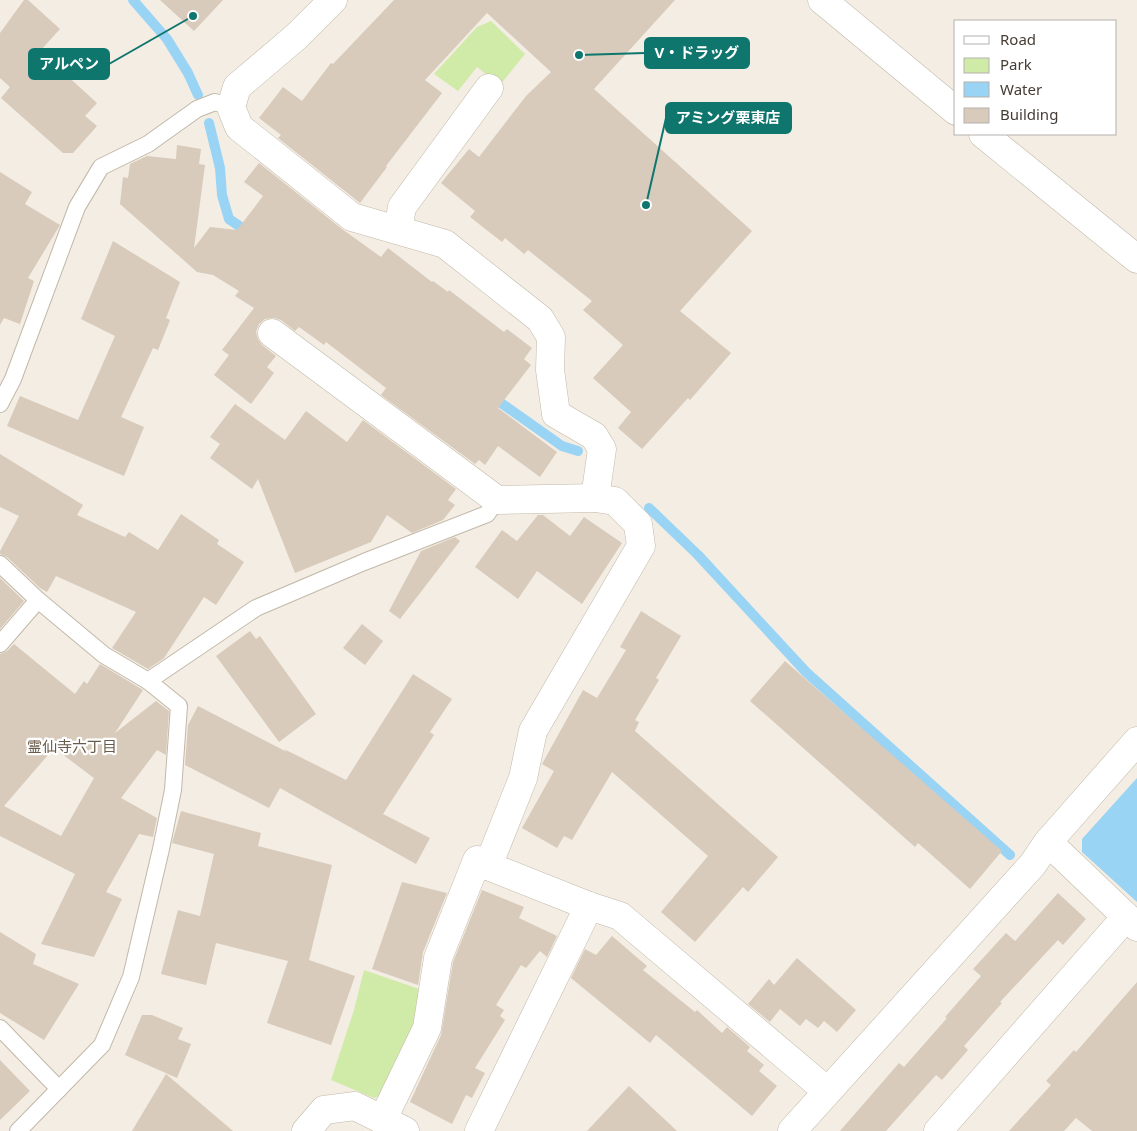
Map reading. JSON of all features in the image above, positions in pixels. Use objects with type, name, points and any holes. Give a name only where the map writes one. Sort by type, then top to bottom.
[{"type":"street","points":[[333,0],[297,36],[237,87],[231,107],[239,127],[352,217],[445,244],[540,319],[551,337],[550,370],[556,414],[594,436],[602,449],[595,498]]},
{"type":"street","points":[[822,0],[954,109]]},
{"type":"street","points":[[398,230],[402,207],[489,88]]},
{"type":"street","points":[[984,135],[1137,260]]},
{"type":"street","points":[[272,333],[497,500],[595,498],[615,501],[638,524],[641,546],[533,731],[523,778],[488,866]]},
{"type":"street","points":[[792,1131],[826,1091],[1033,864],[1048,842],[1137,741]]},
{"type":"street","points":[[938,1131],[1131,922],[1048,842]]},
{"type":"street","points":[[306,1131],[324,1110],[355,1106],[394,1125],[427,1028],[438,958],[476,860],[589,906],[620,916],[826,1091]]},
{"type":"street","points":[[480,1131],[589,906]]},
{"type":"lane","points":[[0,404],[13,378],[77,207],[101,167],[148,144],[197,109],[215,102],[231,107]]},
{"type":"lane","points":[[148,681],[256,608],[364,562],[487,514],[497,500]]},
{"type":"lane","points":[[0,564],[38,600],[104,655],[148,681],[179,706],[173,790],[131,977],[102,1046],[18,1131]]},
{"type":"lane","points":[[0,644],[38,600]]},
{"type":"lane","points":[[0,1028],[59,1089]]},
{"type":"green space","points":[[491,21],[525,54],[500,85],[477,67],[458,91],[434,74],[477,27]]},
{"type":"green space","points":[[364,970],[425,991],[419,1029],[391,1092],[374,1098],[331,1080],[354,1010]]},
{"type":"water","points":[[1137,778],[1137,902],[1082,852],[1082,839]]},
{"type":"building","points":[[24,0],[28,0],[60,29],[40,51],[97,103],[85,116],[97,126],[73,153],[63,153],[1,98],[10,87],[0,78],[0,33]]},
{"type":"building","points":[[160,0],[223,0],[194,31]]},
{"type":"building","points":[[394,0],[675,0],[594,89],[752,231],[680,311],[731,353],[690,400],[688,398],[642,449],[618,428],[631,412],[593,378],[623,345],[583,310],[592,301],[528,250],[524,254],[505,238],[502,242],[470,217],[475,211],[441,183],[469,149],[479,157],[526,96],[551,72],[487,13],[425,80],[442,93],[360,203],[278,138],[281,135],[259,118],[283,87],[302,101],[331,63],[333,64]]},
{"type":"building","points":[[177,145],[201,149],[199,164],[205,165],[194,248],[210,227],[237,230],[263,196],[244,182],[259,163],[342,229],[381,257],[388,248],[432,282],[448,292],[449,290],[504,332],[507,329],[532,348],[524,359],[531,365],[498,408],[557,452],[540,477],[498,446],[485,465],[479,460],[475,464],[381,395],[386,388],[326,342],[324,345],[299,327],[295,331],[281,320],[274,318],[265,319],[259,324],[256,332],[262,345],[276,356],[267,367],[274,373],[251,404],[214,375],[229,355],[222,350],[254,308],[235,296],[239,291],[213,275],[197,272],[120,204],[123,177],[128,178],[130,164],[147,156],[176,159]]},
{"type":"building","points":[[0,172],[32,192],[25,204],[60,225],[28,278],[34,281],[20,324],[4,318],[0,325]]},
{"type":"building","points":[[113,241],[180,282],[166,318],[170,320],[158,350],[153,348],[121,417],[144,427],[124,476],[7,426],[20,396],[78,420],[115,336],[81,319]]},
{"type":"building","points":[[235,404],[285,440],[306,411],[347,442],[363,420],[456,489],[448,500],[455,505],[443,520],[412,533],[387,515],[371,542],[295,573],[258,479],[252,489],[210,458],[220,444],[210,437]]},
{"type":"building","points":[[0,454],[83,505],[77,515],[125,537],[129,532],[158,550],[181,514],[219,540],[217,544],[244,562],[216,605],[204,597],[164,658],[148,669],[112,648],[136,612],[56,576],[47,592],[40,588],[7,557],[0,554],[19,516],[0,507]]},
{"type":"building","points":[[538,515],[543,515],[570,536],[584,517],[622,543],[582,604],[537,571],[518,599],[475,567],[502,530],[517,541]]},
{"type":"building","points":[[455,537],[460,541],[400,619],[389,611],[421,551]]},
{"type":"building","points":[[0,578],[24,601],[0,629]]},
{"type":"building","points":[[641,611],[681,636],[656,678],[659,680],[635,720],[639,722],[635,731],[778,857],[748,892],[743,887],[695,942],[661,912],[708,856],[612,772],[572,840],[564,836],[557,848],[522,828],[554,771],[542,764],[583,690],[597,698],[626,650],[620,647]]},
{"type":"building","points":[[362,624],[383,641],[365,665],[343,648]]},
{"type":"building","points":[[250,631],[256,639],[260,636],[316,714],[279,742],[216,656]]},
{"type":"building","points":[[14,644],[75,694],[84,681],[87,684],[100,664],[143,690],[115,733],[156,701],[169,711],[166,755],[157,750],[121,798],[157,818],[153,837],[139,834],[106,892],[122,899],[94,957],[41,944],[75,874],[0,836],[0,654],[7,651]],"holes":[[[54,748],[94,778],[61,836],[4,806]]]},
{"type":"building","points":[[785,661],[1002,851],[970,889],[918,843],[915,847],[750,701]]},
{"type":"building","points":[[413,674],[452,699],[430,732],[434,735],[383,814],[430,838],[416,864],[280,788],[269,808],[185,765],[188,725],[198,706],[346,780]]},
{"type":"building","points":[[181,811],[261,833],[258,846],[332,865],[309,960],[355,976],[331,1045],[267,1023],[288,961],[216,943],[206,985],[161,974],[178,910],[200,916],[214,854],[172,843]]},
{"type":"building","points":[[402,882],[447,893],[423,952],[418,985],[372,969]]},
{"type":"building","points":[[482,890],[524,907],[519,918],[557,936],[547,957],[540,951],[526,968],[521,965],[496,1005],[504,1010],[500,1016],[505,1020],[475,1068],[485,1073],[472,1098],[466,1095],[452,1124],[410,1102],[441,1035],[453,962]]},
{"type":"building","points":[[1058,893],[1086,919],[1063,945],[1058,940],[1000,1002],[1002,1003],[964,1046],[968,1050],[942,1080],[936,1075],[886,1131],[840,1131],[899,1063],[904,1067],[947,1018],[945,1017],[981,976],[973,969],[1006,933],[1015,941]]},
{"type":"building","points":[[0,932],[36,954],[33,964],[79,984],[44,1040],[0,1013]]},
{"type":"building","points":[[612,936],[647,966],[643,970],[695,1012],[697,1010],[722,1033],[727,1027],[750,1047],[747,1051],[764,1065],[759,1071],[777,1086],[752,1116],[656,1035],[650,1043],[571,978],[585,949],[596,955]]},
{"type":"building","points":[[797,958],[856,1010],[837,1032],[824,1021],[818,1028],[806,1019],[800,1026],[780,1009],[770,1022],[748,1004],[769,979],[774,985]]},
{"type":"building","points":[[1137,982],[1137,1131],[1092,1131],[1076,1118],[1064,1131],[1009,1131],[1051,1085],[1046,1081],[1074,1050],[1076,1052]]},
{"type":"building","points":[[142,1015],[152,1015],[183,1028],[178,1039],[191,1044],[177,1078],[125,1055]]},
{"type":"building","points":[[0,1060],[30,1091],[0,1120]]},
{"type":"building","points":[[166,1074],[233,1131],[132,1131]]},
{"type":"building","points":[[629,1086],[677,1131],[587,1131]]},
{"type":"waterway","points":[[133,0],[167,39],[188,73],[198,95]]},
{"type":"waterway","points":[[209,123],[220,168],[222,195],[229,219],[251,234]]},
{"type":"waterway","points":[[491,396],[562,446],[578,451]]},
{"type":"waterway","points":[[649,508],[698,555],[806,672],[1010,855]]},
{"type":"place","name":"アルペン","points":[[193,16]]},
{"type":"place","name":"V・ドラッグ","points":[[579,55]]},
{"type":"place","name":"アミング栗東店","points":[[646,205]]},
{"type":"district","name":"霊仙寺六丁目","points":[[72,747]]}]
